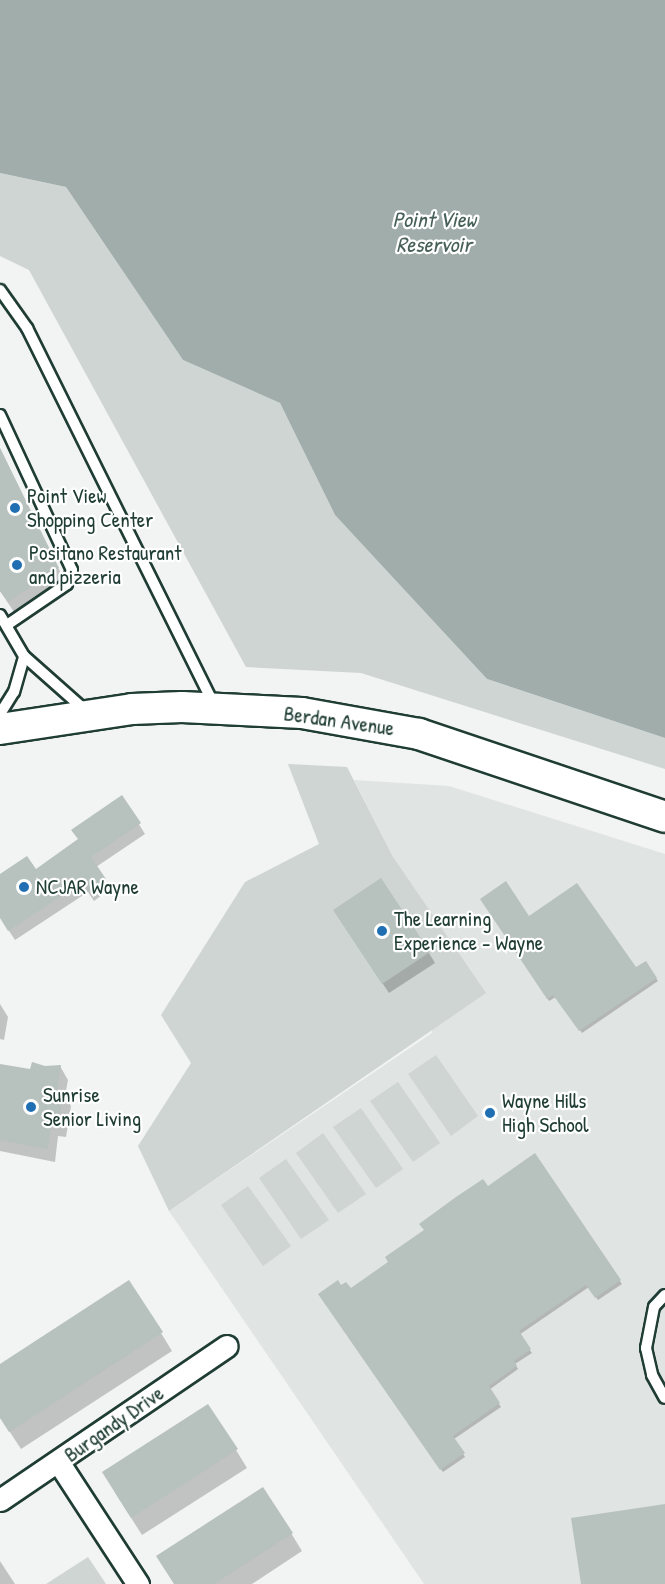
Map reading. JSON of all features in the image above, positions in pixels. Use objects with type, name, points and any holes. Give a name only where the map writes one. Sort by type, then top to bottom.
[{"type":"main road","name":"Berdan Avenue","points":[[0,729],[89,713],[172,707],[313,715],[419,734],[665,817]]},
{"type":"street","name":"Burgandy Drive","points":[[0,1500],[59,1463],[227,1346]]},
{"type":"street","points":[[59,1463],[138,1584]]},
{"type":"lane","points":[[0,290],[27,328],[217,709]]},
{"type":"lane","points":[[0,415],[72,570],[67,584],[7,625]]},
{"type":"lane","points":[[0,615],[24,656],[89,713]]},
{"type":"lane","points":[[0,714],[14,692],[24,656]]},
{"type":"lane","points":[[665,1295],[654,1307],[646,1348],[652,1375],[665,1398]]},
{"type":"shaded area","points":[[0,173],[66,187],[183,360],[280,403],[335,515],[487,679],[665,738],[665,769],[361,673],[246,667],[29,270],[0,256]]},
{"type":"shaded area","points":[[288,764],[347,767],[393,857],[486,993],[169,1211],[138,1146],[191,1063],[161,1015],[245,882],[319,844]]},
{"type":"shaded area","name":"Wayne Hills High School","points":[[354,780],[449,786],[665,854],[665,1584],[424,1584],[169,1211],[432,1033],[393,857]]},
{"type":"shaded area","points":[[436,1055],[478,1116],[451,1136],[408,1074]]},
{"type":"shaded area","points":[[398,1082],[440,1143],[413,1162],[370,1101]]},
{"type":"shaded area","points":[[361,1108],[403,1169],[376,1188],[333,1127]]},
{"type":"shaded area","points":[[323,1133],[366,1194],[338,1213],[296,1153]]},
{"type":"shaded area","points":[[286,1159],[329,1220],[301,1239],[259,1178]]},
{"type":"shaded area","points":[[248,1186],[291,1246],[263,1266],[221,1205]]},
{"type":"shaded area","points":[[88,1557],[106,1584],[46,1584]]},
{"type":"water","name":"Point View Reservoir","points":[[0,0],[665,0],[665,738],[487,679],[335,515],[280,403],[183,360],[66,187],[0,173]]},
{"type":"building","name":"Point View Shopping Center","points":[[0,448],[59,568],[8,602],[0,591]]},
{"type":"building","points":[[122,795],[141,823],[91,857],[106,879],[87,892],[81,883],[8,931],[0,918],[0,874],[27,856],[36,869],[78,839],[71,830]]},
{"type":"building","name":"The Learning Experience - Wayne","points":[[381,878],[430,952],[382,984],[333,910]]},
{"type":"building","points":[[506,881],[529,916],[577,883],[636,967],[646,961],[657,978],[579,1031],[553,995],[547,999],[480,899]]},
{"type":"building","name":"Sunrise Senior Living","points":[[32,1062],[45,1066],[61,1065],[57,1090],[64,1091],[58,1124],[51,1123],[48,1149],[0,1140],[0,1064],[30,1069]]},
{"type":"building","points":[[535,1153],[621,1280],[595,1298],[586,1285],[519,1331],[531,1349],[514,1361],[517,1366],[489,1386],[500,1403],[453,1436],[465,1453],[440,1470],[318,1294],[338,1280],[341,1285],[346,1282],[351,1288],[388,1262],[385,1257],[424,1230],[419,1224],[483,1179],[488,1186]]},
{"type":"building","points":[[129,1280],[163,1332],[9,1432],[0,1418],[0,1364]]},
{"type":"building","points":[[208,1404],[238,1449],[131,1518],[102,1472]]},
{"type":"building","points":[[263,1487],[293,1533],[214,1584],[174,1584],[156,1556]]},
{"type":"building","points":[[665,1504],[665,1584],[581,1584],[571,1518]]},
{"type":"place","name":"Point View Shopping Center","points":[[15,508]]},
{"type":"place","name":"Positano Restaurant and pizzeria","points":[[17,565]]},
{"type":"place","name":"NCJAR Wayne","points":[[24,887]]},
{"type":"place","name":"The Learning Experience - Wayne","points":[[382,931]]},
{"type":"place","name":"Sunrise Senior Living","points":[[31,1107]]},
{"type":"place","name":"Wayne Hills High School","points":[[490,1113]]}]
